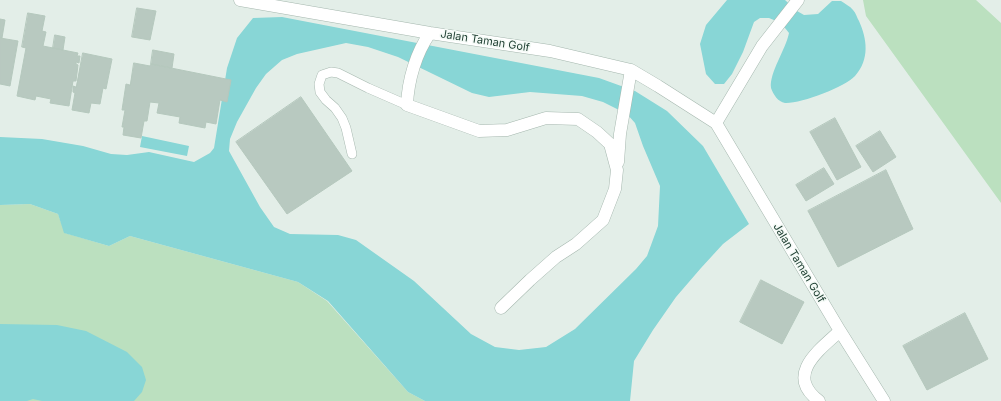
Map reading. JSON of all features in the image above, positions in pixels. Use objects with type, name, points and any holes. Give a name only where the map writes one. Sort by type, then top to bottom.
[{"type":"street","name":"Jalan Taman Golf","points":[[240,0],[427,37],[550,51],[631,70],[658,86],[716,123],[880,400]]},
{"type":"street","points":[[716,123],[762,46],[795,3]]},
{"type":"street","points":[[427,37],[417,56],[408,99],[479,131],[507,130],[546,118],[578,119],[597,132],[610,144],[617,170]]},
{"type":"street","points":[[501,308],[556,257],[576,244],[603,220],[615,189],[620,134],[631,70]]},
{"type":"street","points":[[819,401],[811,395],[804,378],[806,368],[816,352],[840,332]]},
{"type":"lane","points":[[352,154],[342,118],[320,92],[319,84],[322,75],[331,72],[338,73],[368,88],[408,99]]},
{"type":"green space","points":[[863,0],[976,0],[1001,23],[1001,203],[866,16]]},
{"type":"green space","points":[[30,204],[58,214],[65,233],[109,246],[130,236],[298,282],[327,301],[408,392],[425,401],[0,401],[0,205]]},
{"type":"water","points":[[727,0],[785,0],[804,15],[818,14],[832,1],[841,1],[854,11],[862,28],[866,49],[863,63],[855,76],[832,90],[801,101],[792,103],[782,102],[773,93],[771,82],[789,33],[781,23],[769,18],[760,18],[754,22],[743,52],[732,74],[724,84],[715,84],[706,74],[700,44],[706,25]]},
{"type":"water","points":[[282,17],[599,78],[635,91],[667,111],[703,146],[749,224],[723,244],[701,268],[676,297],[653,330],[634,361],[630,401],[425,401],[408,392],[328,301],[298,282],[130,236],[109,246],[64,233],[58,214],[30,204],[0,205],[0,137],[42,139],[83,146],[111,154],[127,155],[149,152],[194,162],[210,153],[214,148],[227,68],[237,38],[253,18]],"holes":[[[346,43],[368,47],[398,57],[472,93],[489,97],[530,92],[582,96],[603,102],[627,114],[635,123],[660,186],[658,226],[647,256],[636,269],[575,329],[546,347],[519,350],[495,347],[471,334],[414,281],[356,240],[338,235],[290,234],[274,227],[260,207],[229,151],[230,139],[237,122],[256,88],[266,74],[282,60],[297,54]]]},
{"type":"water","points":[[142,136],[189,146],[187,156],[140,147]]},
{"type":"water","points":[[0,324],[57,325],[86,331],[127,352],[142,367],[146,380],[142,392],[134,401],[42,401],[33,399],[27,401],[0,401]]},
{"type":"building","points":[[137,8],[156,11],[150,40],[132,37]]},
{"type":"building","points":[[28,13],[45,16],[42,31],[46,32],[43,46],[78,53],[77,56],[80,56],[79,63],[76,62],[78,65],[76,81],[73,81],[69,106],[50,103],[51,99],[36,96],[35,100],[17,96],[26,48],[22,47]]},
{"type":"building","points":[[0,19],[5,20],[2,38],[0,38]]},
{"type":"building","points":[[55,35],[65,37],[63,50],[53,48]]},
{"type":"building","points":[[0,38],[18,41],[10,86],[0,84]]},
{"type":"building","points":[[153,50],[174,54],[172,68],[151,64]]},
{"type":"building","points":[[83,53],[112,59],[106,89],[103,88],[100,104],[91,103],[89,113],[72,110],[75,93],[73,92],[73,86],[76,87]]},
{"type":"building","points":[[134,63],[150,66],[151,64],[231,80],[227,102],[220,100],[216,124],[206,122],[205,128],[179,123],[180,117],[157,113],[159,103],[150,102],[147,121],[144,121],[141,138],[123,135],[124,127],[122,127],[125,110],[122,110],[126,84],[130,85]]},
{"type":"building","points":[[301,97],[352,171],[287,214],[236,142]]},
{"type":"building","points":[[835,118],[861,167],[837,180],[810,132]]},
{"type":"building","points":[[880,131],[896,157],[873,172],[856,146]]},
{"type":"building","points":[[824,168],[834,184],[806,201],[796,185]]},
{"type":"building","points":[[886,170],[913,229],[838,267],[808,211]]},
{"type":"building","points":[[761,280],[804,302],[782,344],[740,322]]},
{"type":"building","points":[[965,313],[988,359],[927,390],[903,346]]}]
